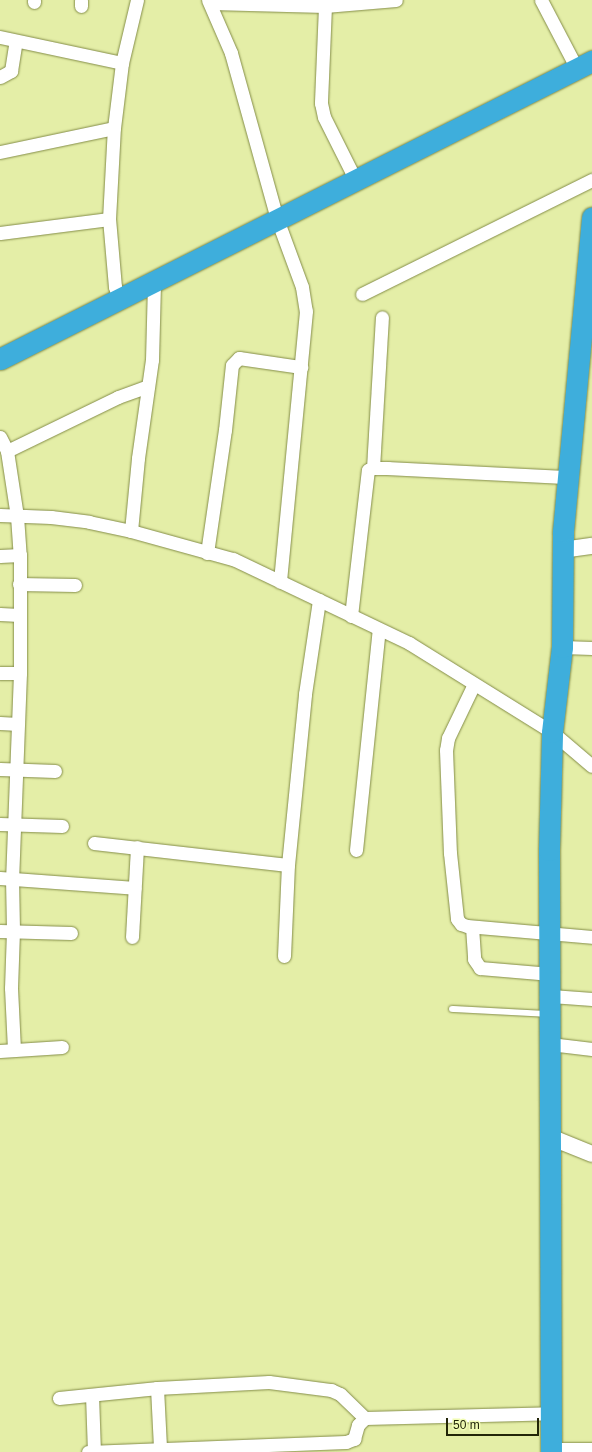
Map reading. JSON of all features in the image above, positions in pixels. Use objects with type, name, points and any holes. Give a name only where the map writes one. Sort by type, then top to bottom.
[{"type":"highway","points":[[0,346],[117,293],[474,115],[580,64],[592,49]]},
{"type":"highway","points":[[0,359],[117,293],[154,283],[276,214]]},
{"type":"highway","points":[[551,1450],[551,934],[549,850],[552,732],[562,647],[562,550],[590,265],[592,217]]},
{"type":"street","points":[[117,293],[108,219],[114,128],[122,62],[137,0]]},
{"type":"street","points":[[280,582],[306,311],[302,287],[276,214],[231,53],[209,2],[325,6],[396,0]]},
{"type":"street","points":[[541,0],[580,64]]},
{"type":"street","points":[[325,6],[321,103],[324,117],[353,176]]},
{"type":"street","points":[[0,37],[122,62]]},
{"type":"street","points":[[0,77],[10,71],[16,41]]},
{"type":"street","points":[[0,152],[114,128]]},
{"type":"street","points":[[362,294],[592,180]]},
{"type":"street","points":[[0,233],[108,219]]},
{"type":"street","points":[[131,531],[138,458],[154,334],[154,283]]},
{"type":"street","points":[[373,468],[382,317]]},
{"type":"street","points":[[207,553],[226,430],[232,365],[240,358],[301,367]]},
{"type":"street","points":[[7,451],[118,397],[148,386]]},
{"type":"street","points":[[0,437],[7,451],[17,516],[20,555],[20,673],[14,824],[6,878],[13,931],[5,988],[14,1050]]},
{"type":"street","points":[[351,616],[368,470],[373,468],[568,477]]},
{"type":"street","points":[[0,515],[51,517],[131,531],[233,559],[409,643],[552,732],[592,766]]},
{"type":"street","points":[[562,550],[592,546]]},
{"type":"street","points":[[0,556],[20,555]]},
{"type":"street","points":[[19,584],[75,585]]},
{"type":"street","points":[[284,956],[288,865],[305,694],[319,600]]},
{"type":"street","points":[[0,614],[19,615]]},
{"type":"street","points":[[356,850],[379,629]]},
{"type":"street","points":[[562,647],[592,648]]},
{"type":"street","points":[[0,673],[20,673]]},
{"type":"street","points":[[474,684],[448,738],[445,760],[457,919],[461,924],[472,927],[592,937]]},
{"type":"street","points":[[0,723],[18,724]]},
{"type":"street","points":[[0,769],[56,771]]},
{"type":"street","points":[[0,824],[62,826]]},
{"type":"street","points":[[94,843],[288,865]]},
{"type":"street","points":[[132,937],[137,847]]},
{"type":"street","points":[[6,878],[135,888]]},
{"type":"street","points":[[472,927],[474,959],[480,968],[551,974]]},
{"type":"street","points":[[0,931],[71,934]]},
{"type":"street","points":[[551,1005],[592,999]]},
{"type":"street","points":[[550,1044],[592,1050]]},
{"type":"street","points":[[0,1051],[62,1047]]},
{"type":"street","points":[[550,1137],[592,1154]]},
{"type":"street","points":[[59,1398],[157,1388],[269,1382],[318,1388],[340,1394],[365,1418]]},
{"type":"street","points":[[157,1388],[160,1448]]},
{"type":"street","points":[[92,1394],[94,1452]]},
{"type":"street","points":[[88,1452],[160,1448],[346,1442],[354,1439],[358,1425],[365,1418],[551,1414]]},
{"type":"street","points":[[551,1450],[592,1449]]},
{"type":"lane","points":[[452,1009],[551,1005]]}]
